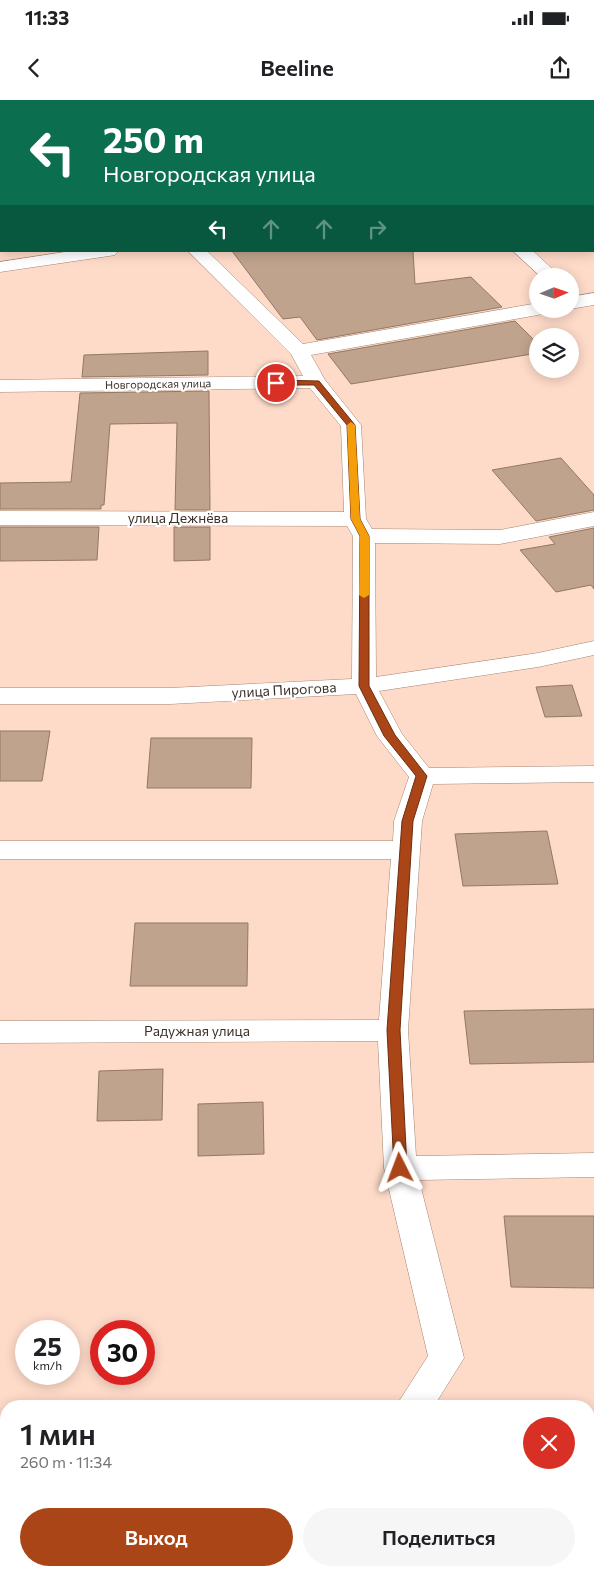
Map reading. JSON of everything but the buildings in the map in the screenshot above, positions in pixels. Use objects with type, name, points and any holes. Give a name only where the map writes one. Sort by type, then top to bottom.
[{"type":"street","points":[[0,267],[102,252]]},
{"type":"street","points":[[199,252],[299,350],[316,382],[351,425],[360,527],[364,686],[390,736],[422,776]]},
{"type":"street","points":[[523,252],[542,268]]},
{"type":"street","points":[[299,350],[529,310]]},
{"type":"street","name":"Новгородская улица","points":[[0,386],[316,382]]},
{"type":"street","name":"улица Дежнёва","points":[[0,518],[360,527],[500,537],[594,519]]},
{"type":"street","name":"улица Пирогова","points":[[0,696],[170,696],[364,686],[538,660],[594,648]]},
{"type":"street","points":[[422,776],[594,774]]},
{"type":"street","points":[[418,1400],[446,1358],[400,1168],[393,1030],[408,821],[422,776]]},
{"type":"street","points":[[0,850],[405,850]]},
{"type":"street","name":"Радужная улица","points":[[0,1032],[393,1030]]},
{"type":"street","points":[[400,1168],[594,1165]]},
{"type":"slow traffic","points":[[351,425],[355,519],[364,536],[364,595]]},
{"type":"route","points":[[276,383],[316,382],[351,425],[355,519],[364,536],[364,686],[390,736],[422,776],[408,821],[393,1030],[400,1168]]}]
